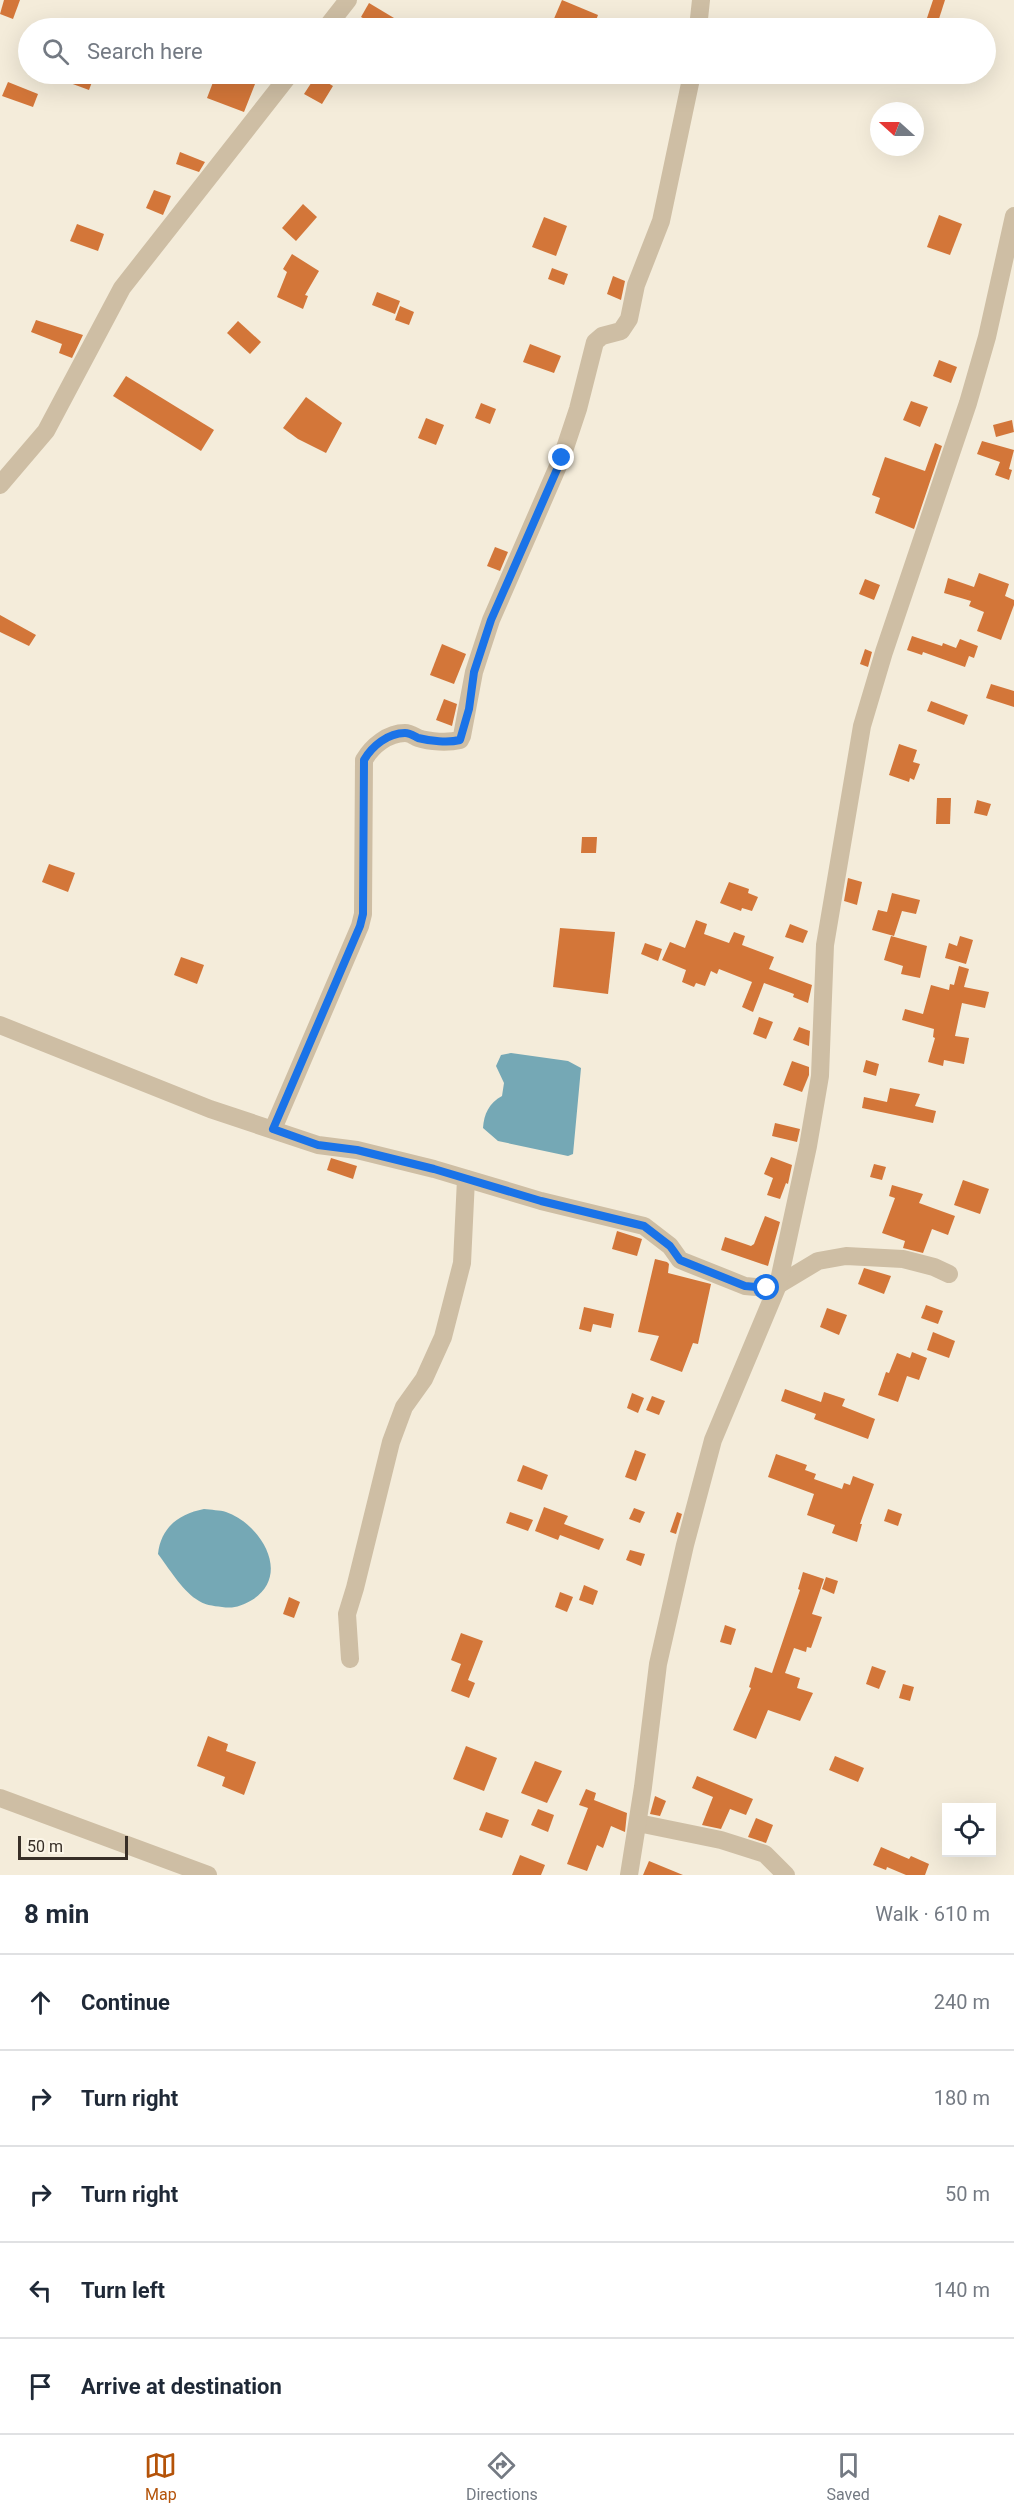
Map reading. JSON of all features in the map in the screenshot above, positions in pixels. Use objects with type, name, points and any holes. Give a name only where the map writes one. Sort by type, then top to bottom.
[{"type":"street","points":[[334,18],[348,0]]},
{"type":"street","points":[[699,18],[700,0]]},
{"type":"street","points":[[0,485],[46,431],[122,288],[282,84]]},
{"type":"street","points":[[273,1129],[363,914],[364,760],[370,749],[388,737],[406,732],[419,738],[452,742],[460,740],[462,736],[469,709],[474,672],[491,620],[562,458],[578,409],[595,342],[602,336],[621,331],[629,319],[636,285],[661,221],[690,84]]},
{"type":"street","points":[[629,1875],[638,1823],[658,1664],[685,1545],[713,1440],[754,1336],[778,1285],[808,1146],[820,1076],[827,934],[862,726],[884,652],[968,404],[987,337],[1014,216]]},
{"type":"street","points":[[0,1025],[210,1109],[318,1145],[357,1150],[541,1201],[644,1226],[670,1246],[680,1260],[745,1286],[767,1288],[778,1285],[818,1261],[846,1256],[903,1259],[934,1267],[949,1274]]},
{"type":"street","points":[[350,1659],[347,1614],[391,1442],[404,1407],[424,1378],[443,1336],[459,1273],[466,1179]]},
{"type":"street","points":[[0,1798],[208,1875]]},
{"type":"street","points":[[638,1823],[721,1840],[765,1854],[786,1875]]},
{"type":"water","points":[[511,1053],[568,1061],[581,1068],[573,1154],[568,1156],[498,1141],[483,1128],[488,1109],[502,1096],[504,1083],[496,1066],[501,1055]]},
{"type":"water","points":[[204,1509],[224,1511],[239,1518],[250,1527],[267,1551],[271,1564],[270,1577],[264,1590],[252,1600],[241,1605],[226,1608],[199,1601],[180,1584],[158,1554],[163,1536],[173,1523],[187,1514]]},
{"type":"building","points":[[4,0],[20,0],[13,19],[0,14]]},
{"type":"building","points":[[562,0],[598,15],[597,18],[554,18]]},
{"type":"building","points":[[933,0],[945,0],[939,18],[927,18]]},
{"type":"building","points":[[369,3],[394,18],[363,18],[361,17]]},
{"type":"building","points":[[8,82],[38,94],[33,107],[2,96]]},
{"type":"building","points":[[73,84],[91,84],[89,90]]},
{"type":"building","points":[[212,84],[255,84],[244,112],[207,98]]},
{"type":"building","points":[[310,84],[333,86],[322,104],[304,94]]},
{"type":"building","points":[[180,152],[205,162],[199,172],[176,164]]},
{"type":"building","points":[[154,190],[171,196],[163,215],[146,208]]},
{"type":"building","points":[[303,204],[317,217],[296,241],[282,228]]},
{"type":"building","points":[[939,215],[962,224],[950,255],[927,247]]},
{"type":"building","points":[[544,217],[567,226],[556,256],[532,247]]},
{"type":"building","points":[[77,224],[104,234],[98,251],[70,241]]},
{"type":"building","points":[[292,254],[319,271],[305,295],[308,296],[303,309],[277,297],[287,272],[283,269]]},
{"type":"building","points":[[552,268],[568,274],[564,285],[548,279]]},
{"type":"building","points":[[613,276],[625,281],[621,300],[607,294]]},
{"type":"building","points":[[377,292],[400,301],[395,314],[372,305]]},
{"type":"building","points":[[400,306],[414,312],[409,325],[395,320]]},
{"type":"building","points":[[36,320],[83,335],[72,358],[59,353],[62,344],[31,332]]},
{"type":"building","points":[[238,321],[261,342],[250,354],[227,333]]},
{"type":"building","points":[[530,344],[561,356],[554,373],[523,362]]},
{"type":"building","points":[[939,360],[957,367],[951,383],[933,376]]},
{"type":"building","points":[[126,376],[214,430],[201,451],[113,396]]},
{"type":"building","points":[[306,397],[342,423],[326,453],[298,439],[283,428]]},
{"type":"building","points":[[911,401],[928,407],[920,427],[903,420]]},
{"type":"building","points":[[481,403],[496,409],[490,424],[475,418]]},
{"type":"building","points":[[426,418],[444,425],[436,445],[418,438]]},
{"type":"building","points":[[1012,420],[1014,432],[996,437],[993,425]]},
{"type":"building","points":[[982,441],[1014,450],[1009,469],[1012,470],[1009,480],[995,475],[1000,462],[977,454]]},
{"type":"building","points":[[935,443],[942,446],[914,529],[875,513],[880,498],[872,495],[885,457],[925,471]]},
{"type":"building","points":[[495,547],[508,552],[500,571],[487,566]]},
{"type":"building","points":[[979,573],[1009,584],[1005,596],[1014,600],[1014,605],[1001,640],[977,631],[984,612],[969,606],[971,601],[944,593],[948,578],[974,587]]},
{"type":"building","points":[[865,579],[880,585],[874,600],[859,594]]},
{"type":"building","points":[[0,615],[36,635],[29,646],[0,632]]},
{"type":"building","points":[[912,636],[942,646],[943,643],[956,648],[960,639],[978,646],[974,658],[969,656],[965,667],[923,652],[922,655],[907,650]]},
{"type":"building","points":[[442,644],[466,654],[454,684],[430,675]]},
{"type":"building","points":[[865,649],[872,652],[868,667],[860,664]]},
{"type":"building","points":[[991,684],[1014,691],[1014,707],[986,698]]},
{"type":"building","points":[[444,699],[457,704],[452,726],[436,720]]},
{"type":"building","points":[[931,701],[968,715],[964,725],[927,711]]},
{"type":"building","points":[[899,744],[917,750],[913,762],[920,764],[914,780],[910,778],[909,782],[889,775]]},
{"type":"building","points":[[937,798],[951,798],[950,824],[936,824]]},
{"type":"building","points":[[977,800],[991,804],[987,816],[974,813]]},
{"type":"building","points":[[582,837],[597,837],[596,853],[581,853]]},
{"type":"building","points":[[49,864],[75,873],[68,892],[42,882]]},
{"type":"building","points":[[848,878],[862,882],[857,905],[844,901]]},
{"type":"building","points":[[729,882],[749,889],[748,893],[758,897],[752,911],[742,908],[741,911],[720,903]]},
{"type":"building","points":[[892,893],[920,900],[916,914],[902,911],[894,936],[872,930],[878,910],[887,912]]},
{"type":"building","points":[[696,920],[707,924],[704,934],[729,943],[734,932],[745,936],[742,945],[774,957],[769,969],[812,985],[808,1003],[793,997],[794,994],[764,983],[753,1012],[742,1007],[752,982],[719,969],[717,974],[711,971],[705,986],[696,983],[694,987],[682,982],[686,970],[662,960],[670,942],[685,948]]},
{"type":"building","points":[[790,924],[808,931],[803,943],[785,937]]},
{"type":"building","points":[[560,928],[615,932],[608,994],[553,987]]},
{"type":"building","points":[[891,936],[927,946],[920,978],[901,974],[903,966],[884,960]]},
{"type":"building","points":[[960,936],[973,940],[966,964],[945,958],[949,943],[957,946]]},
{"type":"building","points":[[645,943],[662,949],[658,961],[641,954]]},
{"type":"building","points":[[181,957],[204,965],[197,984],[174,975]]},
{"type":"building","points":[[959,966],[969,969],[964,987],[989,992],[985,1008],[962,1003],[955,1036],[969,1038],[964,1064],[944,1060],[943,1066],[928,1062],[935,1038],[933,1037],[934,1029],[902,1020],[905,1009],[923,1014],[931,985],[949,990],[950,984],[954,985]]},
{"type":"building","points":[[759,1017],[773,1022],[766,1039],[753,1034]]},
{"type":"building","points":[[799,1027],[810,1031],[809,1046],[793,1040]]},
{"type":"building","points":[[866,1060],[879,1064],[876,1076],[863,1072]]},
{"type":"building","points":[[792,1061],[809,1067],[809,1075],[802,1092],[783,1085]]},
{"type":"building","points":[[890,1088],[920,1094],[915,1106],[936,1111],[933,1123],[862,1108],[864,1097],[887,1102]]},
{"type":"building","points":[[775,1123],[800,1129],[797,1142],[772,1136]]},
{"type":"building","points":[[771,1157],[792,1165],[788,1184],[786,1183],[780,1199],[767,1195],[773,1178],[764,1174]]},
{"type":"building","points":[[331,1158],[357,1166],[353,1179],[327,1170]]},
{"type":"building","points":[[874,1164],[886,1167],[882,1180],[870,1177]]},
{"type":"building","points":[[963,1180],[989,1189],[980,1214],[954,1205]]},
{"type":"building","points":[[892,1185],[923,1194],[919,1203],[955,1216],[948,1235],[932,1229],[923,1253],[903,1248],[905,1241],[882,1233],[895,1198],[889,1196]]},
{"type":"building","points":[[765,1216],[780,1222],[768,1266],[721,1250],[725,1237],[751,1246],[754,1244]]},
{"type":"building","points":[[617,1231],[642,1239],[637,1256],[612,1249]]},
{"type":"building","points":[[655,1259],[669,1264],[668,1273],[711,1284],[698,1344],[693,1343],[682,1372],[650,1360],[659,1336],[638,1332]]},
{"type":"building","points":[[864,1268],[891,1276],[884,1294],[858,1284]]},
{"type":"building","points":[[926,1305],[943,1311],[938,1324],[921,1318]]},
{"type":"building","points":[[584,1307],[614,1314],[611,1328],[593,1324],[591,1332],[579,1329]]},
{"type":"building","points":[[827,1308],[847,1315],[839,1335],[820,1327]]},
{"type":"building","points":[[933,1332],[955,1341],[949,1358],[927,1350]]},
{"type":"building","points":[[912,1352],[927,1358],[919,1380],[907,1376],[898,1402],[878,1395],[886,1372],[889,1373],[897,1353],[910,1358]]},
{"type":"building","points":[[785,1389],[821,1402],[824,1392],[845,1399],[842,1406],[875,1419],[868,1439],[814,1419],[816,1414],[781,1401]]},
{"type":"building","points":[[632,1393],[644,1398],[638,1413],[627,1408]]},
{"type":"building","points":[[652,1396],[665,1401],[659,1415],[646,1410]]},
{"type":"building","points":[[635,1450],[646,1454],[636,1481],[625,1477]]},
{"type":"building","points":[[776,1454],[807,1465],[805,1470],[816,1474],[814,1479],[842,1489],[844,1483],[850,1485],[853,1476],[874,1484],[860,1524],[862,1524],[857,1542],[832,1533],[835,1525],[807,1515],[814,1494],[768,1477]]},
{"type":"building","points":[[523,1465],[548,1475],[542,1490],[517,1481]]},
{"type":"building","points":[[544,1507],[568,1516],[564,1524],[604,1539],[599,1550],[560,1535],[558,1540],[535,1531]]},
{"type":"building","points":[[634,1508],[645,1512],[640,1523],[629,1519]]},
{"type":"building","points":[[888,1509],[902,1514],[898,1526],[884,1521]]},
{"type":"building","points":[[510,1512],[533,1520],[528,1531],[506,1523]]},
{"type":"building","points":[[677,1512],[682,1514],[676,1534],[670,1532]]},
{"type":"building","points":[[630,1550],[645,1554],[641,1566],[626,1560]]},
{"type":"building","points":[[803,1572],[824,1579],[812,1614],[822,1617],[811,1648],[807,1647],[806,1652],[794,1648],[785,1673],[800,1678],[797,1688],[813,1693],[800,1721],[768,1710],[756,1739],[733,1730],[751,1688],[749,1687],[755,1667],[772,1673],[800,1590],[798,1589]]},
{"type":"building","points":[[826,1577],[838,1581],[834,1594],[822,1589]]},
{"type":"building","points":[[584,1585],[598,1591],[593,1605],[579,1600]]},
{"type":"building","points":[[560,1592],[573,1597],[567,1612],[555,1607]]},
{"type":"building","points":[[289,1597],[300,1602],[294,1618],[283,1614]]},
{"type":"building","points":[[725,1625],[736,1629],[731,1645],[720,1642]]},
{"type":"building","points":[[461,1633],[483,1641],[468,1680],[475,1683],[469,1698],[451,1691],[461,1664],[451,1660]]},
{"type":"building","points":[[872,1666],[886,1671],[879,1689],[866,1684]]},
{"type":"building","points":[[903,1684],[914,1687],[910,1701],[899,1698]]},
{"type":"building","points":[[208,1736],[228,1744],[226,1751],[256,1762],[244,1795],[222,1786],[225,1777],[197,1766]]},
{"type":"building","points":[[466,1746],[497,1758],[484,1791],[453,1779]]},
{"type":"building","points":[[835,1756],[864,1768],[858,1782],[829,1770]]},
{"type":"building","points":[[535,1761],[562,1771],[547,1803],[521,1793]]},
{"type":"building","points":[[697,1776],[753,1799],[746,1815],[730,1809],[721,1829],[702,1825],[713,1797],[692,1788]]},
{"type":"building","points":[[586,1789],[596,1793],[594,1800],[627,1813],[625,1832],[611,1826],[603,1848],[597,1845],[587,1871],[567,1864],[588,1808],[579,1805]]},
{"type":"building","points":[[655,1796],[666,1801],[660,1816],[650,1814]]},
{"type":"building","points":[[538,1809],[554,1815],[548,1832],[531,1825]]},
{"type":"building","points":[[486,1812],[509,1820],[502,1838],[479,1830]]},
{"type":"building","points":[[756,1818],[773,1825],[766,1843],[748,1837]]},
{"type":"building","points":[[881,1847],[909,1859],[911,1856],[929,1864],[925,1875],[906,1875],[887,1867],[886,1870],[873,1865]]},
{"type":"building","points":[[520,1855],[545,1865],[541,1875],[512,1875]]},
{"type":"building","points":[[649,1861],[683,1875],[643,1875]]},
{"type":"route","points":[[562,458],[491,620],[474,672],[469,709],[460,740],[452,742],[419,738],[406,732],[388,737],[370,749],[364,760],[363,914],[360,926],[273,1129],[318,1145],[357,1150],[434,1169],[541,1201],[644,1226],[670,1246],[680,1260],[745,1286],[767,1288]]}]
